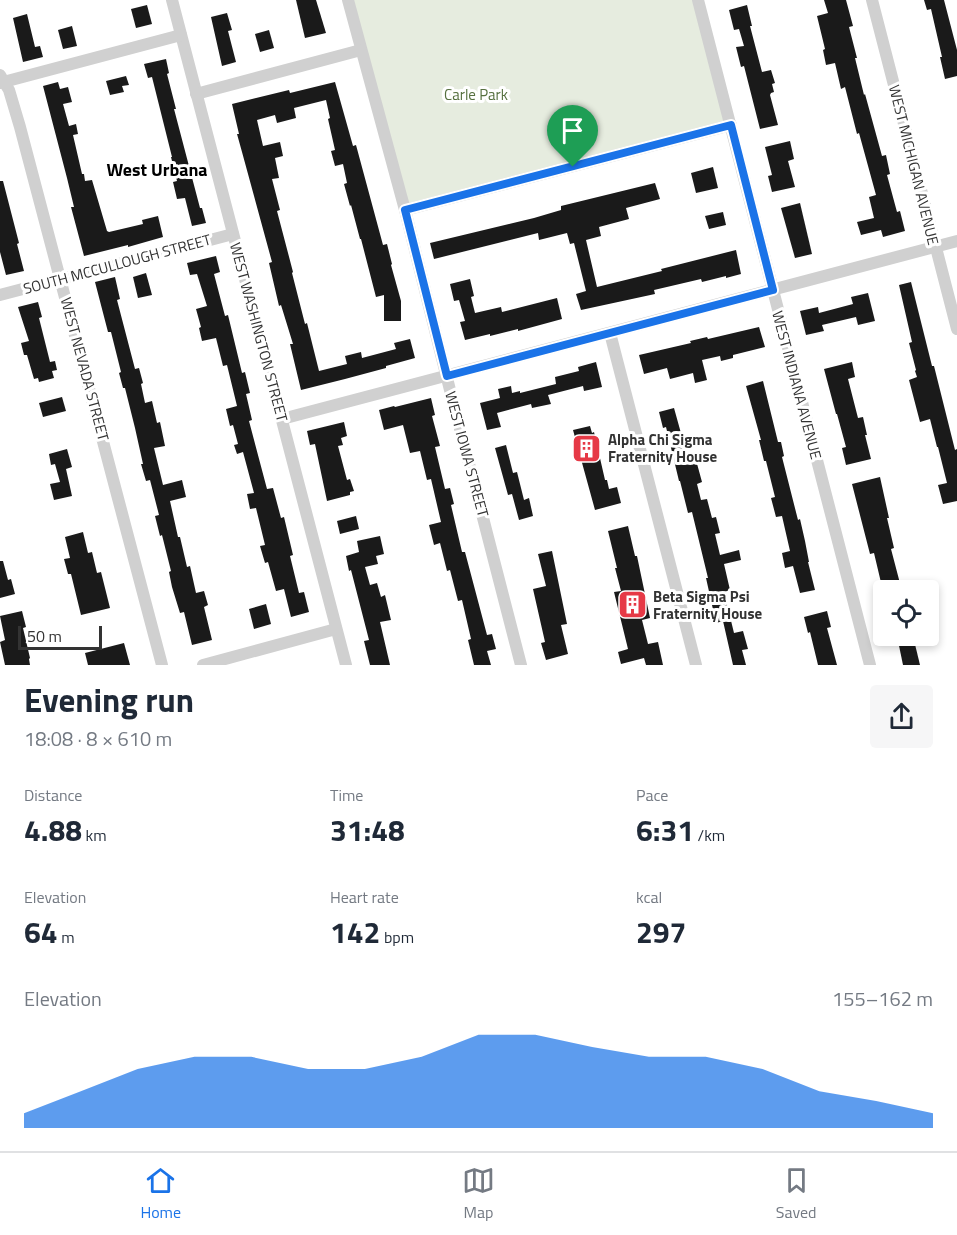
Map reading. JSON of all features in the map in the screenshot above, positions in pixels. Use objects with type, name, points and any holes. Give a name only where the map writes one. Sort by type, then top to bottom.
[{"type":"street","name":"WEST WASHINGTON STREET","points":[[172,0],[346,665]]},
{"type":"street","name":"WEST IOWA STREET","points":[[348,0],[405,210],[521,665]]},
{"type":"street","name":"WEST INDIANA AVENUE","points":[[698,0],[870,665]]},
{"type":"street","name":"WEST MICHIGAN AVENUE","points":[[872,0],[957,329]]},
{"type":"street","points":[[2,80],[181,35]]},
{"type":"street","points":[[196,94],[361,50]]},
{"type":"street","name":"WEST NEVADA STREET","points":[[2,80],[9,90],[20,127],[162,665]]},
{"type":"street","points":[[405,210],[731,125]]},
{"type":"street","name":"SOUTH MCCULLOUGH STREET","points":[[0,294],[233,234]]},
{"type":"street","points":[[282,419],[957,241]]},
{"type":"street","points":[[610,333],[696,665]]},
{"type":"street","points":[[203,665],[336,629]]},
{"type":"green space","name":"Carle Park","points":[[352,0],[698,0],[731,125],[405,210]]},
{"type":"building","points":[[296,0],[316,0],[326,33],[305,38]]},
{"type":"building","points":[[824,0],[846,0],[853,26],[849,27],[864,95],[882,156],[886,155],[890,174],[887,175],[897,212],[900,211],[905,231],[883,237],[881,230],[861,235],[857,222],[874,218],[869,197],[876,195],[845,87],[841,89],[835,63],[826,65],[823,50],[825,49],[817,16],[828,13]]},
{"type":"building","points":[[924,0],[944,0],[957,50],[957,76],[945,79],[931,9],[927,10]]},
{"type":"building","points":[[147,5],[152,24],[136,28],[131,9]]},
{"type":"building","points":[[747,5],[762,72],[771,70],[775,83],[772,84],[774,92],[770,95],[778,125],[760,129],[744,66],[741,67],[736,47],[744,46],[739,29],[734,30],[729,10]]},
{"type":"building","points":[[227,13],[232,30],[228,31],[236,62],[222,66],[211,17]]},
{"type":"building","points":[[27,14],[35,47],[40,46],[43,57],[23,62],[13,18]]},
{"type":"building","points":[[72,26],[77,46],[63,49],[58,30]]},
{"type":"building","points":[[269,30],[274,48],[260,52],[255,34]]},
{"type":"building","points":[[166,59],[169,73],[167,74],[176,109],[174,109],[206,223],[192,226],[185,198],[177,199],[173,182],[177,181],[172,157],[152,77],[148,78],[144,64]]},
{"type":"building","points":[[126,76],[129,85],[122,86],[124,92],[110,95],[106,81]]},
{"type":"building","points":[[58,82],[60,89],[68,87],[72,102],[63,104],[69,126],[76,124],[78,134],[73,135],[82,174],[84,174],[85,181],[92,180],[107,231],[143,224],[142,220],[158,216],[163,237],[84,256],[43,86]]},
{"type":"building","points":[[335,82],[353,146],[356,145],[383,245],[387,244],[401,301],[401,321],[384,321],[384,295],[376,297],[344,184],[347,183],[343,164],[335,166],[331,151],[335,150],[326,100],[294,108],[296,118],[277,123],[275,115],[257,120],[263,146],[280,142],[283,156],[275,158],[279,178],[272,179],[280,210],[277,211],[305,324],[307,323],[319,371],[347,364],[345,356],[361,352],[362,358],[396,349],[394,343],[410,339],[415,358],[301,390],[290,344],[293,344],[281,305],[279,306],[269,263],[272,262],[237,134],[239,134],[232,104]]},
{"type":"building","points":[[790,141],[794,159],[788,161],[795,187],[772,192],[768,176],[772,175],[765,147]]},
{"type":"building","points":[[713,167],[718,188],[696,193],[691,173]]},
{"type":"building","points":[[0,181],[3,181],[24,271],[6,275],[0,252]]},
{"type":"building","points":[[655,183],[660,199],[626,208],[629,219],[599,227],[601,236],[586,240],[597,287],[736,250],[741,274],[702,282],[701,279],[654,290],[655,294],[581,310],[576,294],[586,291],[574,243],[570,244],[567,233],[539,240],[538,233],[434,259],[430,243],[534,218],[561,210],[561,206]]},
{"type":"building","points":[[800,203],[812,254],[795,258],[781,208]]},
{"type":"building","points":[[723,212],[726,225],[709,229],[705,216]]},
{"type":"building","points":[[216,256],[220,272],[214,274],[225,316],[228,315],[242,373],[245,372],[250,393],[246,394],[252,420],[249,421],[267,489],[273,488],[281,518],[284,517],[299,593],[304,592],[309,612],[291,617],[284,589],[276,591],[268,562],[265,563],[260,546],[265,545],[256,508],[250,509],[247,494],[254,493],[243,452],[237,454],[234,445],[238,444],[226,409],[237,406],[227,365],[223,366],[216,338],[202,341],[199,328],[201,327],[196,309],[207,306],[197,274],[190,275],[187,263]]},
{"type":"building","points":[[146,273],[152,295],[138,298],[133,277]]},
{"type":"building","points":[[115,277],[120,299],[117,300],[135,369],[139,368],[145,403],[152,401],[157,423],[160,422],[165,446],[154,448],[163,485],[182,480],[186,497],[170,501],[178,537],[180,537],[187,567],[190,566],[196,593],[204,591],[208,605],[204,607],[212,640],[192,645],[184,612],[180,613],[172,587],[169,572],[171,571],[155,516],[159,515],[150,480],[146,481],[141,464],[143,464],[135,428],[119,373],[121,372],[111,332],[108,332],[95,282]]},
{"type":"building","points":[[470,279],[475,313],[501,307],[502,312],[557,298],[562,319],[518,331],[518,329],[465,340],[460,322],[465,321],[459,300],[454,301],[450,284]]},
{"type":"building","points":[[911,282],[955,450],[957,449],[957,501],[943,504],[938,485],[947,483],[938,447],[930,419],[920,422],[909,380],[917,377],[909,343],[912,342],[899,285]]},
{"type":"building","points":[[868,293],[875,321],[858,325],[856,317],[822,325],[824,331],[806,335],[800,311],[818,307],[819,313],[853,304],[851,297]]},
{"type":"building","points":[[38,302],[42,317],[39,318],[50,362],[55,361],[57,370],[52,371],[54,378],[39,382],[38,378],[34,379],[27,355],[24,355],[21,343],[29,341],[18,307]]},
{"type":"building","points":[[759,327],[765,347],[733,355],[733,358],[721,361],[720,356],[702,360],[707,380],[695,383],[693,373],[670,379],[667,368],[644,374],[639,355],[707,337],[708,339]]},
{"type":"building","points":[[596,362],[602,387],[584,391],[583,386],[548,395],[551,404],[532,408],[531,404],[497,413],[501,427],[487,430],[480,403],[500,398],[498,389],[511,386],[512,393],[520,391],[520,393],[556,384],[555,377],[579,371],[578,367]]},
{"type":"building","points":[[852,362],[855,377],[848,379],[858,418],[863,417],[871,459],[846,465],[842,448],[846,447],[824,369]]},
{"type":"building","points":[[763,381],[778,442],[781,442],[784,456],[782,457],[798,520],[800,519],[815,590],[800,593],[793,566],[785,568],[782,553],[790,551],[782,516],[776,517],[771,498],[775,497],[746,386]]},
{"type":"building","points":[[62,397],[66,411],[43,417],[39,403]]},
{"type":"building","points":[[431,398],[435,415],[432,416],[440,446],[435,447],[445,489],[450,488],[454,504],[451,505],[462,552],[465,552],[487,635],[492,634],[496,649],[487,651],[491,665],[474,665],[462,600],[458,601],[440,543],[434,545],[429,525],[441,522],[431,479],[427,480],[420,451],[410,453],[403,425],[384,430],[379,410]]},
{"type":"building","points":[[674,408],[689,462],[696,460],[702,482],[697,484],[701,500],[707,499],[712,518],[716,517],[720,533],[715,534],[720,555],[739,550],[741,560],[724,564],[730,590],[724,592],[734,633],[743,631],[748,649],[742,650],[746,665],[733,665],[723,621],[716,623],[692,512],[688,513],[666,427],[663,428],[659,412]]},
{"type":"building","points":[[344,422],[347,436],[341,438],[343,445],[338,446],[347,480],[350,479],[354,491],[350,492],[350,495],[327,501],[315,444],[310,445],[307,431]]},
{"type":"building","points":[[590,426],[592,433],[594,432],[605,480],[607,480],[609,489],[617,487],[621,503],[595,510],[573,430]]},
{"type":"building","points":[[506,445],[513,473],[517,472],[524,500],[529,498],[533,516],[519,520],[512,494],[508,495],[495,448]]},
{"type":"building","points":[[67,449],[72,467],[66,469],[72,496],[54,500],[50,484],[60,482],[55,464],[51,465],[49,454]]},
{"type":"building","points":[[880,477],[894,548],[891,549],[899,580],[880,580],[874,553],[870,554],[852,484]]},
{"type":"building","points":[[356,516],[359,529],[340,534],[337,521]]},
{"type":"building","points":[[628,526],[650,618],[642,620],[648,644],[658,642],[663,665],[646,665],[644,658],[621,664],[618,652],[628,649],[614,592],[621,591],[608,531]]},
{"type":"building","points":[[83,532],[88,553],[92,552],[97,573],[101,572],[110,608],[81,615],[71,574],[68,574],[64,559],[70,558],[65,537]]},
{"type":"building","points":[[380,536],[384,554],[376,556],[378,564],[365,567],[370,585],[377,583],[381,597],[385,595],[391,620],[380,622],[390,665],[370,665],[364,641],[369,640],[346,556],[359,552],[357,541]]},
{"type":"building","points":[[552,551],[567,624],[561,625],[568,654],[546,660],[541,643],[545,642],[533,589],[546,586],[538,554]]},
{"type":"building","points":[[0,561],[3,561],[15,594],[0,598]]},
{"type":"building","points":[[266,604],[271,624],[254,629],[249,609]]},
{"type":"building","points":[[22,611],[30,665],[5,665],[0,642],[5,640],[0,616]]},
{"type":"building","points":[[827,611],[831,627],[827,628],[837,665],[818,665],[804,617]]},
{"type":"building","points":[[124,643],[130,665],[88,665],[85,653]]},
{"type":"building","points":[[899,646],[915,646],[920,665],[903,665]]},
{"type":"place","name":"Alpha Chi Sigma Fraternity House","points":[[587,448]]},
{"type":"place","name":"Beta Sigma Psi Fraternity House","points":[[632,605]]},
{"type":"district","name":"West Urbana","points":[[157,169]]},
{"type":"route","points":[[731,125],[773,290],[447,376],[405,210],[573,167],[731,125]]}]
